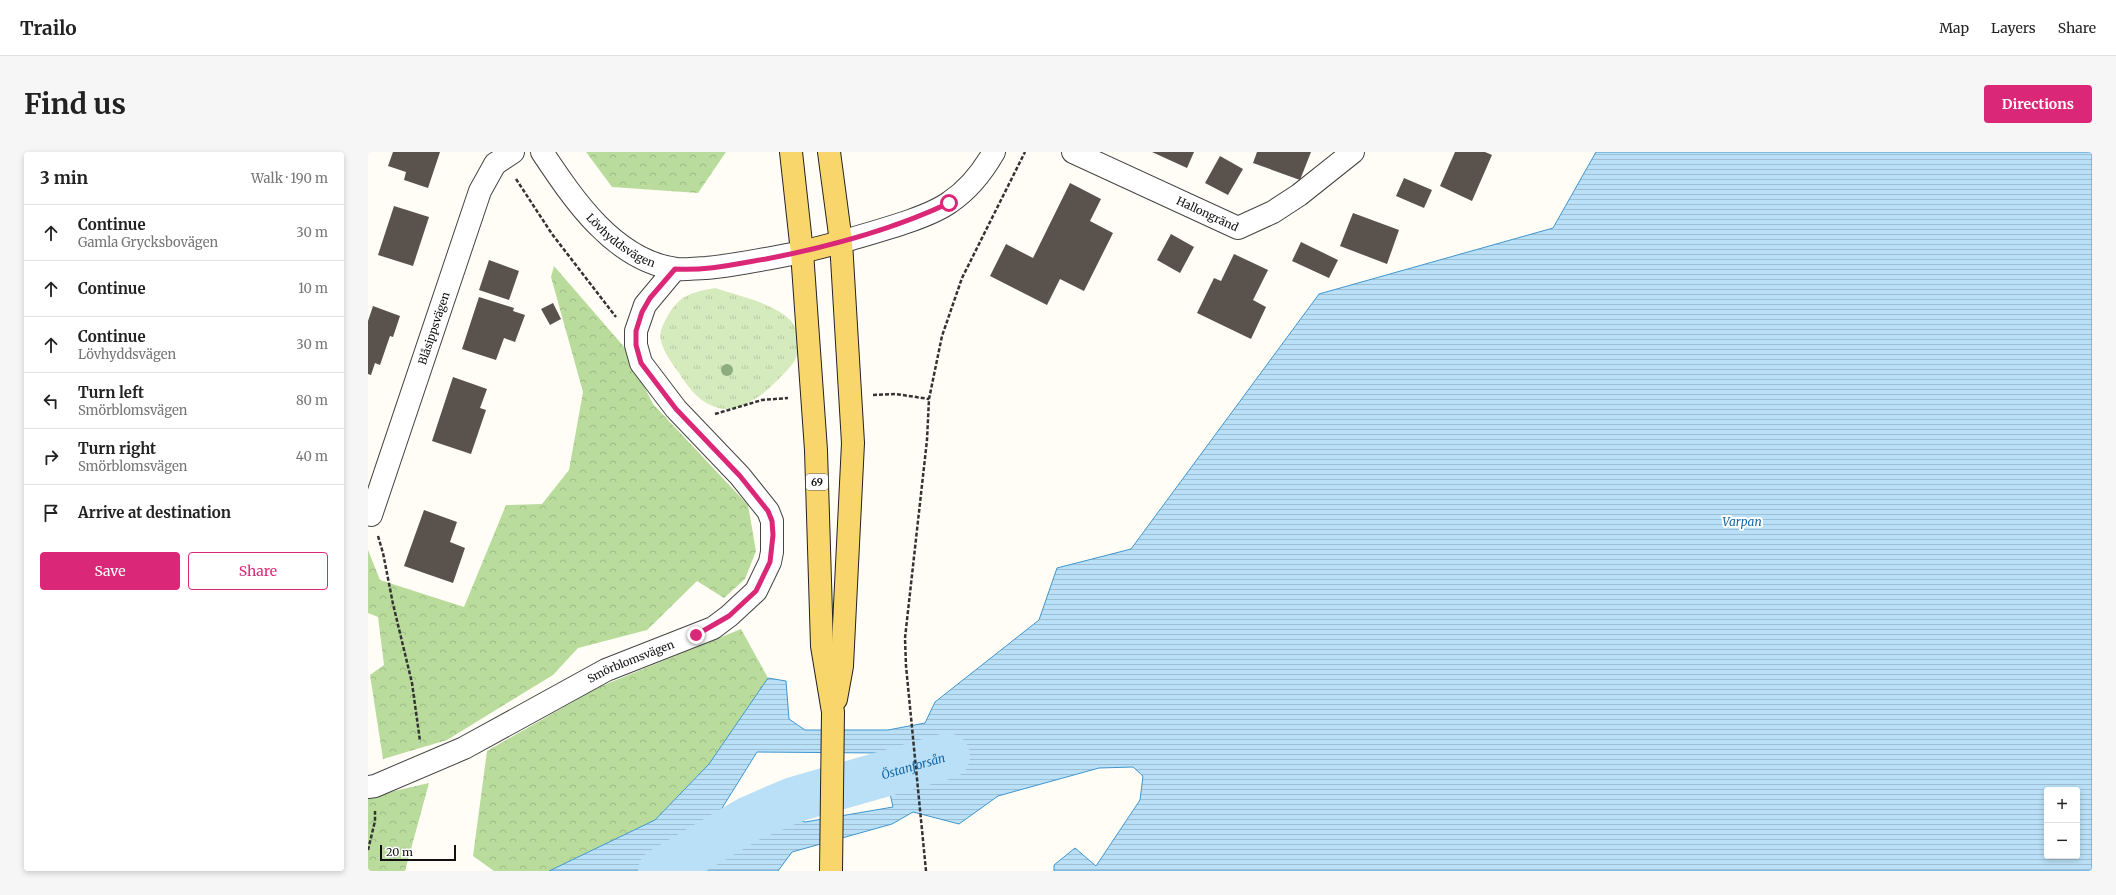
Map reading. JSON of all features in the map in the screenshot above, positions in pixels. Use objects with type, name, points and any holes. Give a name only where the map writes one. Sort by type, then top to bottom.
[{"type":"main road","name":"69","points":[[791,152],[802,252],[816,450],[822,646],[833,712],[832,871]]},
{"type":"main road","name":"69","points":[[829,152],[841,242],[853,443],[842,666],[833,712]]},
{"type":"main road","points":[[802,252],[841,242]]},
{"type":"street","name":"Lövhyddsvägen","points":[[542,152],[574,198],[599,226],[633,253],[650,262],[675,269],[728,266],[802,252]]},
{"type":"street","points":[[841,242],[924,215],[949,203],[968,187],[994,152]]},
{"type":"street","name":"Hallongränd","points":[[1073,152],[1238,228],[1273,212],[1353,152]]},
{"type":"street","name":"Blåsippsvägen","points":[[371,515],[480,191],[494,164],[508,155]]},
{"type":"street","name":"Smörblomsvägen","points":[[371,787],[423,765],[498,730],[606,670],[713,628],[729,616],[756,591],[770,562],[772,552],[772,521],[768,511],[740,476],[676,409],[641,363],[636,345],[636,331],[645,305],[675,269]]},
{"type":"path","points":[[926,871],[906,666],[906,638],[927,440],[929,399],[942,336],[962,278],[1025,152]]},
{"type":"path","points":[[508,155],[552,234],[615,317],[636,331]]},
{"type":"path","points":[[872,395],[896,394],[929,399]]},
{"type":"path","points":[[691,425],[706,416],[744,404],[762,400],[791,398]]},
{"type":"path","points":[[371,515],[383,553],[393,604],[412,684],[423,765]]},
{"type":"path","points":[[368,850],[375,821],[371,787]]},
{"type":"green space","points":[[586,152],[726,152],[698,193],[612,187]]},
{"type":"green space","points":[[554,266],[625,348],[653,404],[748,505],[756,551],[745,579],[724,598],[697,581],[647,630],[578,648],[553,675],[447,740],[383,759],[370,675],[384,665],[378,617],[368,613],[368,550],[380,580],[464,607],[506,505],[542,504],[569,470],[583,392],[551,277]]},
{"type":"green space","points":[[715,288],[773,308],[792,322],[795,326],[798,338],[798,350],[795,360],[774,384],[761,395],[744,405],[729,409],[717,408],[710,405],[692,391],[668,358],[660,339],[664,323],[674,306],[679,301],[691,294]]},
{"type":"green space","points":[[741,629],[768,678],[709,764],[655,820],[549,871],[494,871],[473,856],[487,751],[599,687]]},
{"type":"green space","points":[[429,783],[405,871],[368,871],[368,797]]},
{"type":"water","name":"Varpan","points":[[1596,152],[2092,152],[2092,871],[1054,871],[1054,865],[1075,848],[1096,866],[1140,800],[1143,776],[1133,767],[1099,768],[998,796],[959,824],[913,812],[892,824],[792,852],[778,871],[549,871],[655,820],[709,764],[768,678],[786,681],[789,719],[805,730],[888,730],[925,723],[935,702],[1039,620],[1057,568],[1131,549],[1319,294],[1553,228]],"holes":[[[757,752],[881,753],[893,807],[805,822],[779,811],[714,821]]]},
{"type":"building","points":[[393,152],[440,152],[428,188],[404,180],[406,172],[388,166]]},
{"type":"building","points":[[1152,152],[1194,152],[1187,168]]},
{"type":"building","points":[[1257,152],[1311,152],[1300,180],[1253,163]]},
{"type":"building","points":[[1455,152],[1485,152],[1492,155],[1472,201],[1440,186]]},
{"type":"building","points":[[1220,156],[1243,169],[1228,195],[1205,183]]},
{"type":"building","points":[[1404,178],[1432,190],[1424,208],[1396,196]]},
{"type":"building","points":[[1070,183],[1101,199],[1090,221],[1113,233],[1084,291],[1060,279],[1047,305],[990,276],[1006,244],[1033,258]]},
{"type":"building","points":[[394,206],[429,217],[413,266],[378,255]]},
{"type":"building","points":[[1353,213],[1399,230],[1387,264],[1340,246]]},
{"type":"building","points":[[1171,234],[1194,247],[1180,273],[1157,260]]},
{"type":"building","points":[[1301,242],[1338,260],[1329,278],[1292,261]]},
{"type":"building","points":[[1234,254],[1268,270],[1253,300],[1266,307],[1251,339],[1197,313],[1214,278],[1221,281]]},
{"type":"building","points":[[489,260],[519,271],[509,300],[479,290]]},
{"type":"building","points":[[479,297],[514,308],[513,311],[525,315],[515,342],[504,338],[496,360],[462,349]]},
{"type":"building","points":[[553,303],[561,319],[550,325],[541,309]]},
{"type":"building","points":[[373,306],[400,316],[393,337],[390,336],[380,365],[375,363],[371,375],[368,374],[368,321]]},
{"type":"building","points":[[453,377],[487,389],[480,408],[486,410],[471,454],[432,441]]},
{"type":"building","points":[[424,510],[457,522],[450,542],[465,548],[453,583],[404,566]]},
{"type":"waterway","name":"Östanforsån","points":[[661,871],[749,819],[793,800],[947,756]]},
{"type":"route","points":[[696,635],[713,628],[729,616],[756,591],[770,562],[773,535],[772,521],[768,511],[740,476],[676,409],[641,363],[636,345],[636,331],[645,305],[675,269],[728,266],[802,252],[841,242],[924,215],[949,203]]}]
